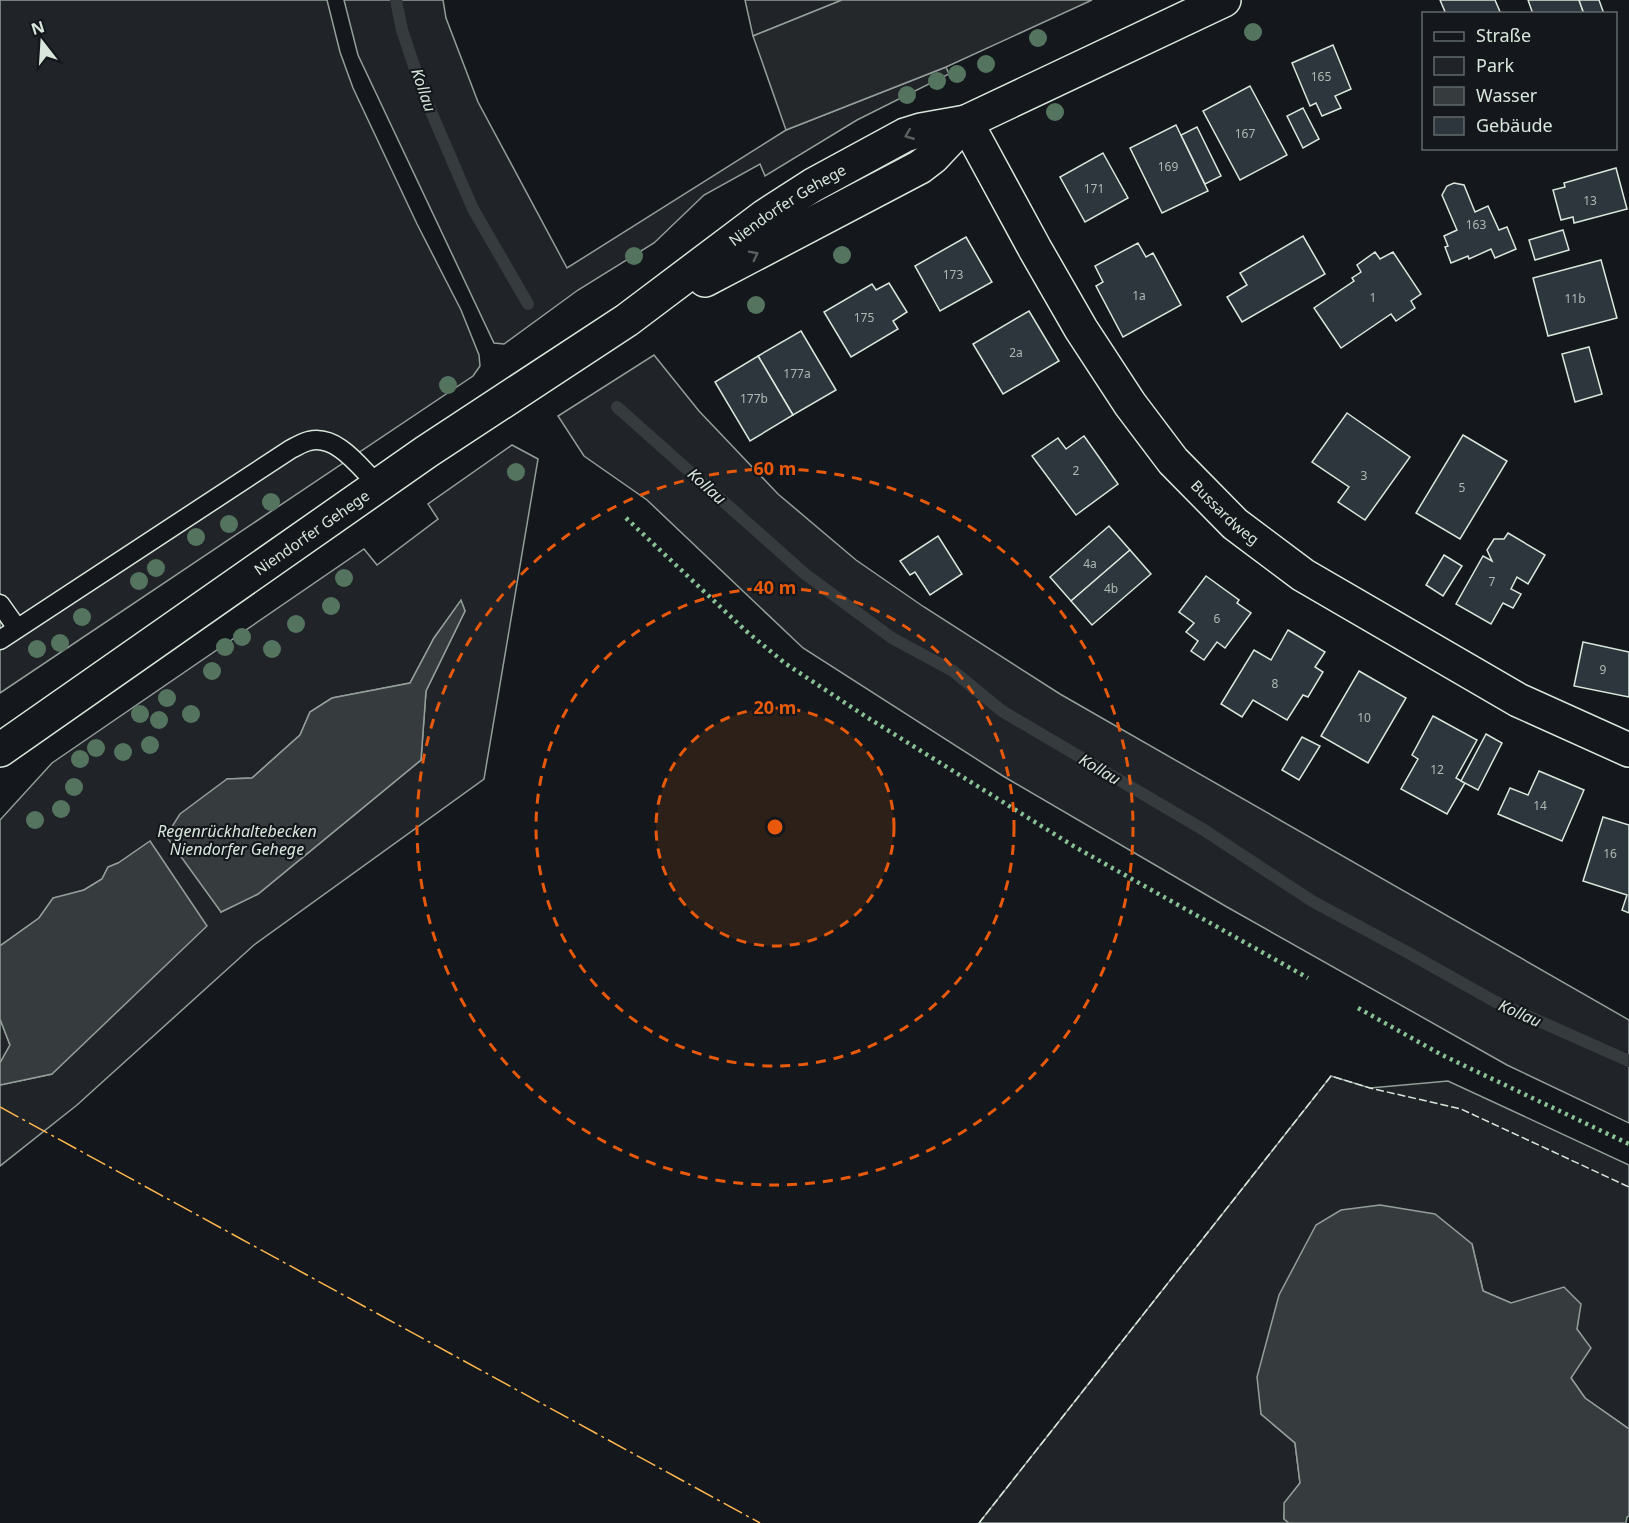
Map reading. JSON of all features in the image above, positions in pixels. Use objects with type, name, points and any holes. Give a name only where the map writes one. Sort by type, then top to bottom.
[{"type":"street","name":"Niendorfer Gehege","points":[[0,750],[426,452],[627,320],[852,205],[920,167],[933,157],[966,122],[1224,0]]},
{"type":"street","name":"Bussardweg","points":[[966,122],[1081,329],[1130,404],[1173,461],[1235,524],[1303,574],[1518,700],[1629,750]]},
{"type":"lane","points":[[0,640],[291,449],[308,441],[326,441],[340,448],[379,486]]},
{"type":"lane","points":[[0,604],[16,628]]},
{"type":"green space","points":[[0,0],[327,0],[340,52],[353,88],[417,224],[461,310],[479,355],[480,366],[473,376],[0,693]]},
{"type":"green space","points":[[344,0],[443,0],[446,18],[478,102],[567,268],[786,130],[946,67],[949,74],[857,120],[765,176],[760,164],[704,195],[654,243],[578,290],[504,344],[494,343],[358,55]]},
{"type":"green space","points":[[745,0],[842,0],[753,36]]},
{"type":"green space","points":[[654,355],[699,411],[778,494],[856,560],[924,607],[1060,694],[1629,1020],[1629,1123],[1507,1065],[1227,907],[1003,776],[803,648],[647,500],[584,456],[558,416]]},
{"type":"green space","points":[[512,445],[538,459],[484,779],[254,945],[77,1105],[0,1166],[0,1085],[52,1074],[118,863],[108,867],[102,879],[84,890],[53,899],[39,918],[0,946],[0,820],[52,763],[364,549],[377,565],[438,519],[428,504]],"holes":[[[461,601],[465,611],[426,691],[421,760],[258,894],[221,912],[227,779],[252,778],[300,735],[310,712],[332,698],[410,683],[434,638]]]},
{"type":"green space","points":[[0,1019],[10,1045],[0,1063]]},
{"type":"green space","points":[[1331,1076],[1370,1088],[1448,1081],[1629,1165],[1629,1429],[1585,1398],[1571,1378],[1580,1304],[1511,1303],[1483,1291],[1472,1244],[1261,1414],[1295,1443],[1300,1483],[1285,1503],[1284,1519],[1289,1523],[979,1523]]},
{"type":"shaded area","points":[[842,0],[1092,0],[946,67],[786,130],[753,36]]},
{"type":"water","name":"Regenrückhaltebecken Niendorfer Gehege","points":[[461,600],[465,611],[426,691],[421,760],[258,894],[221,912],[166,836],[180,814],[227,779],[252,778],[300,735],[310,712],[332,698],[410,683],[434,638]]},
{"type":"water","name":"Regenrückhaltebecken Niendorfer Gehege","points":[[150,841],[207,926],[52,1074],[0,1085],[0,1063],[10,1045],[0,1019],[0,946],[39,918],[53,898],[84,890],[102,879],[108,867],[118,863]]},
{"type":"water","points":[[1380,1205],[1435,1214],[1472,1244],[1483,1291],[1511,1303],[1564,1287],[1581,1304],[1577,1329],[1591,1348],[1571,1378],[1585,1398],[1629,1429],[1629,1516],[1626,1523],[1289,1523],[1284,1519],[1284,1503],[1300,1483],[1295,1443],[1261,1414],[1257,1377],[1279,1295],[1316,1225],[1341,1210]]},
{"type":"building","points":[[1440,0],[1495,0],[1500,12],[1445,12]]},
{"type":"building","points":[[1528,0],[1579,0],[1583,12],[1532,12]]},
{"type":"building","points":[[1579,0],[1599,0],[1603,12],[1583,12]]},
{"type":"building","points":[[1333,45],[1351,89],[1335,96],[1341,108],[1322,116],[1316,103],[1310,106],[1292,63]]},
{"type":"building","points":[[1250,86],[1287,155],[1240,180],[1203,111]]},
{"type":"building","points":[[1303,108],[1319,139],[1303,148],[1287,116]]},
{"type":"building","points":[[1176,125],[1208,191],[1162,213],[1130,148]]},
{"type":"building","points":[[1197,127],[1221,176],[1205,184],[1181,135]]},
{"type":"building","points":[[1103,153],[1128,198],[1085,222],[1060,177]]},
{"type":"building","points":[[1616,168],[1627,209],[1574,223],[1573,217],[1561,220],[1553,190],[1565,187],[1564,183]]},
{"type":"building","points":[[1454,183],[1464,185],[1475,212],[1488,206],[1499,230],[1507,227],[1516,249],[1495,258],[1491,249],[1469,259],[1468,256],[1451,263],[1444,236],[1457,230],[1442,195],[1447,186]]},
{"type":"building","points":[[1563,230],[1569,250],[1535,260],[1529,240]]},
{"type":"building","points":[[1303,236],[1325,274],[1242,322],[1227,297],[1247,285],[1240,273]]},
{"type":"building","points":[[966,237],[992,282],[940,311],[915,266]]},
{"type":"building","points":[[1138,243],[1146,257],[1153,253],[1181,305],[1123,337],[1096,286],[1103,282],[1095,266]]},
{"type":"building","points":[[1375,252],[1380,259],[1393,252],[1421,294],[1411,301],[1415,308],[1396,321],[1391,314],[1341,348],[1314,308],[1354,281],[1352,278],[1361,272],[1357,265]]},
{"type":"building","points":[[1601,260],[1617,318],[1548,336],[1533,278]]},
{"type":"building","points":[[889,283],[907,312],[893,321],[898,329],[851,357],[824,312],[872,284],[876,290]]},
{"type":"building","points":[[1029,311],[1059,361],[1003,394],[973,344]]},
{"type":"building","points":[[801,331],[836,390],[793,415],[758,356]]},
{"type":"building","points":[[1589,347],[1602,394],[1575,402],[1562,354]]},
{"type":"building","points":[[758,356],[793,415],[750,441],[715,382]]},
{"type":"building","points":[[1347,413],[1410,457],[1365,520],[1338,502],[1349,487],[1312,462]]},
{"type":"building","points":[[1463,435],[1507,461],[1460,539],[1416,513]]},
{"type":"building","points":[[1084,436],[1118,484],[1076,515],[1032,456],[1058,438],[1066,449]]},
{"type":"building","points":[[1109,526],[1130,550],[1071,601],[1050,577]]},
{"type":"building","points":[[1508,533],[1545,555],[1528,584],[1517,577],[1511,589],[1521,594],[1513,608],[1503,603],[1491,624],[1456,604],[1483,556],[1492,561],[1487,550],[1494,539],[1504,539]]},
{"type":"building","points":[[938,536],[962,574],[930,595],[915,572],[910,575],[900,561]]},
{"type":"building","points":[[1130,550],[1151,574],[1092,625],[1071,601]]},
{"type":"building","points":[[1444,555],[1462,566],[1443,596],[1426,585]]},
{"type":"building","points":[[1206,576],[1239,600],[1237,603],[1251,613],[1225,648],[1217,642],[1204,660],[1191,651],[1198,641],[1186,632],[1194,623],[1179,612]]},
{"type":"building","points":[[1288,630],[1325,652],[1315,667],[1323,672],[1308,697],[1303,695],[1287,720],[1253,700],[1242,717],[1221,704],[1254,650],[1271,660]]},
{"type":"building","points":[[1583,642],[1629,652],[1629,697],[1574,686]]},
{"type":"building","points":[[1359,671],[1406,698],[1368,763],[1321,736]]},
{"type":"building","points":[[1433,716],[1477,740],[1456,778],[1465,783],[1447,814],[1401,789],[1418,759],[1412,755]]},
{"type":"building","points":[[1486,734],[1502,743],[1478,790],[1461,781]]},
{"type":"building","points":[[1302,737],[1320,746],[1299,780],[1282,770]]},
{"type":"building","points":[[1539,771],[1584,790],[1562,841],[1498,814],[1510,788],[1528,795]]},
{"type":"building","points":[[1603,817],[1629,825],[1629,913],[1622,910],[1627,895],[1583,881]]},
{"type":"waterway","name":"Kollau","points":[[396,0],[402,30],[423,93],[473,209],[528,304]]},
{"type":"waterway","name":"Kollau","points":[[617,407],[805,574],[892,638],[953,671],[1002,711],[1204,830],[1312,901],[1494,1001],[1629,1061]]},
{"type":"hedge","points":[[626,518],[746,631],[786,664],[1075,847],[1308,978]]},
{"type":"hedge","points":[[1358,1008],[1442,1055],[1629,1144]]},
{"type":"fence","points":[[979,1523],[1331,1076],[1370,1088],[1461,1109],[1629,1187]]},
{"type":"power","points":[[0,1107],[760,1523]]}]
